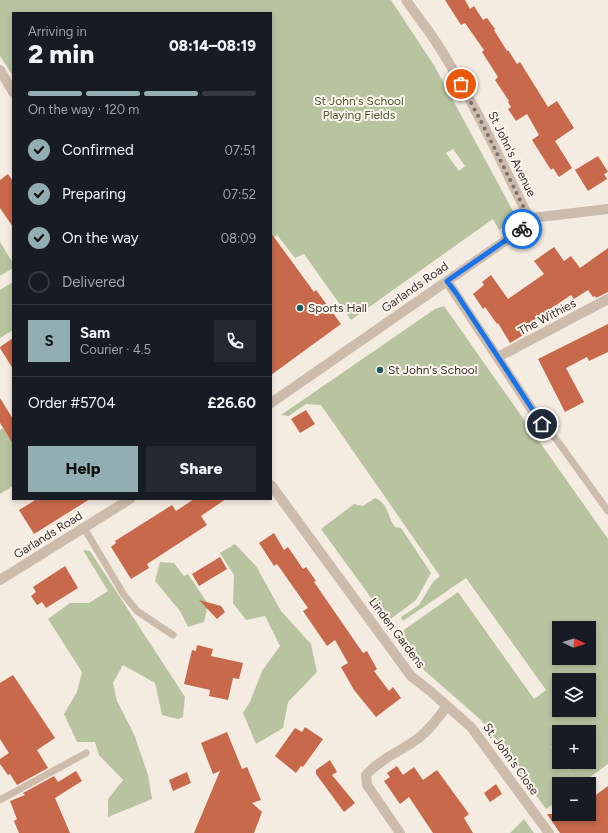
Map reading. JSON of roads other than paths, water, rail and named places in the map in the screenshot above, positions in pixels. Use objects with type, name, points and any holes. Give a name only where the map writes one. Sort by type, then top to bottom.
[{"type":"street","name":"St John's Avenue","points":[[406,0],[437,44],[461,84],[525,210],[531,218]]},
{"type":"street","points":[[0,70],[12,90]]},
{"type":"street","points":[[531,218],[608,209]]},
{"type":"street","name":"Garlands Road","points":[[272,402],[528,225],[531,218]]},
{"type":"street","points":[[447,281],[542,424]]},
{"type":"street","name":"The Withies","points":[[498,357],[608,299]]},
{"type":"street","name":"Linden Gardens","points":[[272,486],[411,676],[448,706]]},
{"type":"street","name":"Garlands Road","points":[[0,580],[128,500]]},
{"type":"street","points":[[400,833],[367,785],[366,775],[374,766],[420,737],[436,722],[448,706]]},
{"type":"street","name":"St. John's Close","points":[[448,706],[471,727],[549,833]]},
{"type":"lane","points":[[542,424],[556,439],[608,511]]},
{"type":"lane","points":[[84,528],[124,595],[137,611],[173,635]]},
{"type":"lane","points":[[0,800],[86,753]]},
{"type":"place","name":"Sports Hall","points":[[300,308]]},
{"type":"place","name":"St John's School","points":[[380,370]]},
{"type":"park label","name":"St John's School Playing Fields","points":[[359,108]]}]
